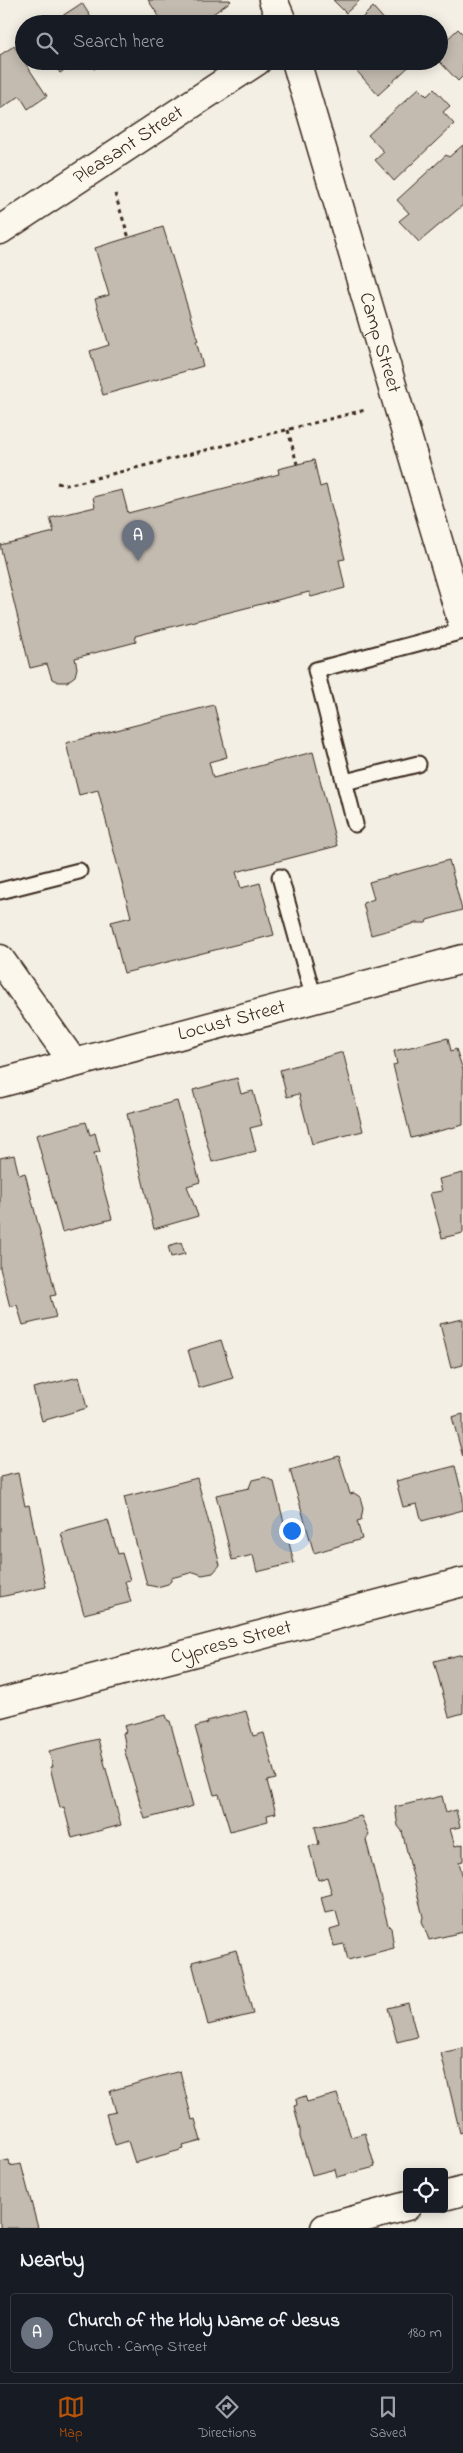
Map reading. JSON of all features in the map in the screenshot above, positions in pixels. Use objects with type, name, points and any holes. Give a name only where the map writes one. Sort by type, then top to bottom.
[{"type":"street","points":[[273,0],[279,15]]},
{"type":"street","name":"Pleasant Street","points":[[0,230],[244,70]]},
{"type":"street","name":"Camp Street","points":[[299,70],[462,617]]},
{"type":"street","points":[[0,959],[73,1062]]},
{"type":"street","name":"Locust Street","points":[[0,1083],[463,959]]},
{"type":"street","name":"Cypress Street","points":[[0,1704],[463,1582]]},
{"type":"street","points":[[448,2195],[463,2191]]},
{"type":"street","points":[[325,2228],[403,2207]]},
{"type":"lane","points":[[355,824],[316,670],[462,617]]},
{"type":"lane","points":[[345,782],[418,764]]},
{"type":"lane","points":[[0,891],[79,871]]},
{"type":"lane","points":[[280,876],[314,999]]},
{"type":"path","points":[[114,190],[129,238]]},
{"type":"path","points":[[57,483],[66,485],[80,482],[368,409]]},
{"type":"path","points":[[288,430],[297,464]]},
{"type":"building","points":[[148,0],[231,1],[212,15],[158,15]]},
{"type":"building","points":[[333,0],[360,0],[346,13]]},
{"type":"building","points":[[82,3],[89,15],[64,15]]},
{"type":"building","points":[[373,7],[380,15],[365,15]]},
{"type":"building","points":[[458,29],[463,34],[463,76],[458,81],[448,70],[448,38]]},
{"type":"building","points":[[14,46],[15,70],[30,70],[47,96],[28,109],[20,96],[0,109],[0,55]]},
{"type":"building","points":[[356,70],[405,70],[378,95]]},
{"type":"building","points":[[419,88],[427,96],[434,89],[450,106],[443,112],[454,124],[394,181],[375,160],[384,152],[368,135]]},
{"type":"building","points":[[463,145],[463,205],[419,242],[399,221],[409,213],[397,200],[446,155],[449,157]]},
{"type":"building","points":[[163,227],[198,341],[196,341],[203,366],[103,395],[90,351],[109,345],[95,299],[109,295],[95,248]]},
{"type":"building","points":[[314,460],[320,487],[326,485],[345,559],[339,560],[345,588],[311,597],[309,592],[135,636],[136,642],[75,658],[77,668],[75,676],[67,682],[58,682],[52,679],[47,664],[30,668],[0,545],[54,532],[50,518],[95,507],[93,497],[122,490],[128,513],[279,474],[278,469]]},
{"type":"building","points":[[214,705],[227,757],[209,762],[213,778],[313,752],[337,846],[236,872],[241,888],[260,883],[274,935],[124,973],[111,922],[131,917],[98,790],[79,795],[66,743]]},
{"type":"building","points":[[449,860],[462,910],[427,920],[426,923],[416,923],[371,935],[363,903],[374,899],[369,882]]},
{"type":"building","points":[[448,1038],[451,1051],[456,1049],[463,1070],[463,1125],[411,1138],[393,1065],[397,1064],[394,1051]]},
{"type":"building","points":[[343,1052],[363,1131],[312,1144],[299,1094],[287,1097],[280,1070]]},
{"type":"building","points":[[237,1078],[241,1094],[253,1091],[262,1125],[250,1128],[256,1151],[212,1162],[193,1090]]},
{"type":"building","points":[[177,1101],[200,1182],[187,1186],[198,1216],[154,1229],[127,1114]]},
{"type":"building","points":[[86,1122],[90,1135],[95,1133],[100,1152],[94,1153],[112,1219],[62,1232],[36,1135]]},
{"type":"building","points":[[14,1155],[19,1175],[25,1173],[56,1295],[50,1296],[56,1317],[23,1325],[17,1305],[10,1307],[0,1268],[0,1158]]},
{"type":"building","points":[[463,1173],[463,1233],[442,1238],[430,1193],[442,1191],[439,1179]]},
{"type":"building","points":[[181,1242],[185,1254],[171,1257],[168,1246]]},
{"type":"building","points":[[463,1319],[463,1365],[451,1368],[440,1324]]},
{"type":"building","points":[[221,1340],[233,1378],[199,1388],[188,1350]]},
{"type":"building","points":[[79,1377],[87,1408],[42,1421],[33,1388]]},
{"type":"building","points":[[463,1414],[463,1457],[452,1417]]},
{"type":"building","points":[[339,1456],[350,1494],[354,1493],[360,1497],[363,1508],[361,1520],[357,1521],[362,1539],[314,1553],[290,1470]]},
{"type":"building","points":[[455,1466],[463,1498],[463,1510],[422,1521],[417,1504],[403,1507],[396,1481]]},
{"type":"building","points":[[18,1473],[25,1506],[29,1505],[46,1587],[0,1597],[0,1477]]},
{"type":"building","points":[[265,1477],[274,1482],[294,1563],[257,1572],[253,1555],[232,1560],[216,1495],[249,1488],[252,1480]]},
{"type":"building","points":[[197,1478],[220,1565],[213,1573],[202,1575],[194,1572],[171,1578],[168,1584],[157,1587],[147,1585],[124,1497]]},
{"type":"building","points":[[108,1520],[118,1554],[122,1553],[130,1580],[125,1581],[131,1602],[84,1614],[61,1533]]},
{"type":"building","points":[[463,1654],[463,1713],[449,1717],[434,1661]]},
{"type":"building","points":[[246,1711],[253,1736],[264,1733],[276,1779],[267,1781],[276,1813],[267,1815],[268,1821],[230,1831],[219,1794],[214,1795],[195,1727],[208,1723],[207,1721]]},
{"type":"building","points":[[166,1715],[168,1721],[170,1721],[193,1806],[145,1819],[124,1749],[126,1748],[123,1733],[126,1732],[124,1726]]},
{"type":"building","points":[[98,1739],[121,1825],[72,1838],[64,1807],[60,1808],[50,1767],[53,1767],[49,1751]]},
{"type":"building","points":[[442,1796],[446,1813],[456,1810],[460,1827],[450,1829],[455,1846],[463,1844],[463,1861],[459,1862],[463,1878],[463,1932],[429,1940],[422,1921],[423,1917],[402,1831],[398,1826],[395,1807]]},
{"type":"building","points":[[361,1816],[369,1835],[366,1840],[388,1925],[391,1928],[394,1948],[348,1960],[344,1944],[334,1946],[330,1930],[340,1927],[336,1911],[325,1913],[321,1897],[332,1894],[327,1877],[318,1880],[309,1846],[319,1844],[315,1827]]},
{"type":"building","points":[[236,1950],[253,2014],[208,2025],[192,1962]]},
{"type":"building","points":[[408,2003],[417,2037],[397,2042],[388,2008]]},
{"type":"building","points":[[463,2048],[463,2132],[460,2133],[441,2053]]},
{"type":"building","points":[[180,2071],[192,2120],[195,2119],[201,2141],[183,2146],[184,2149],[135,2163],[128,2141],[115,2145],[106,2114],[116,2112],[110,2091]]},
{"type":"building","points":[[337,2094],[351,2137],[365,2133],[375,2167],[337,2177],[335,2169],[312,2175],[300,2137],[294,2106],[297,2105],[296,2099],[305,2096],[307,2102]]},
{"type":"building","points":[[9,2160],[10,2166],[21,2164],[38,2228],[0,2228],[0,2162]]},
{"type":"place","name":"Church of the Holy Name of Jesus","points":[[138,561]]}]
